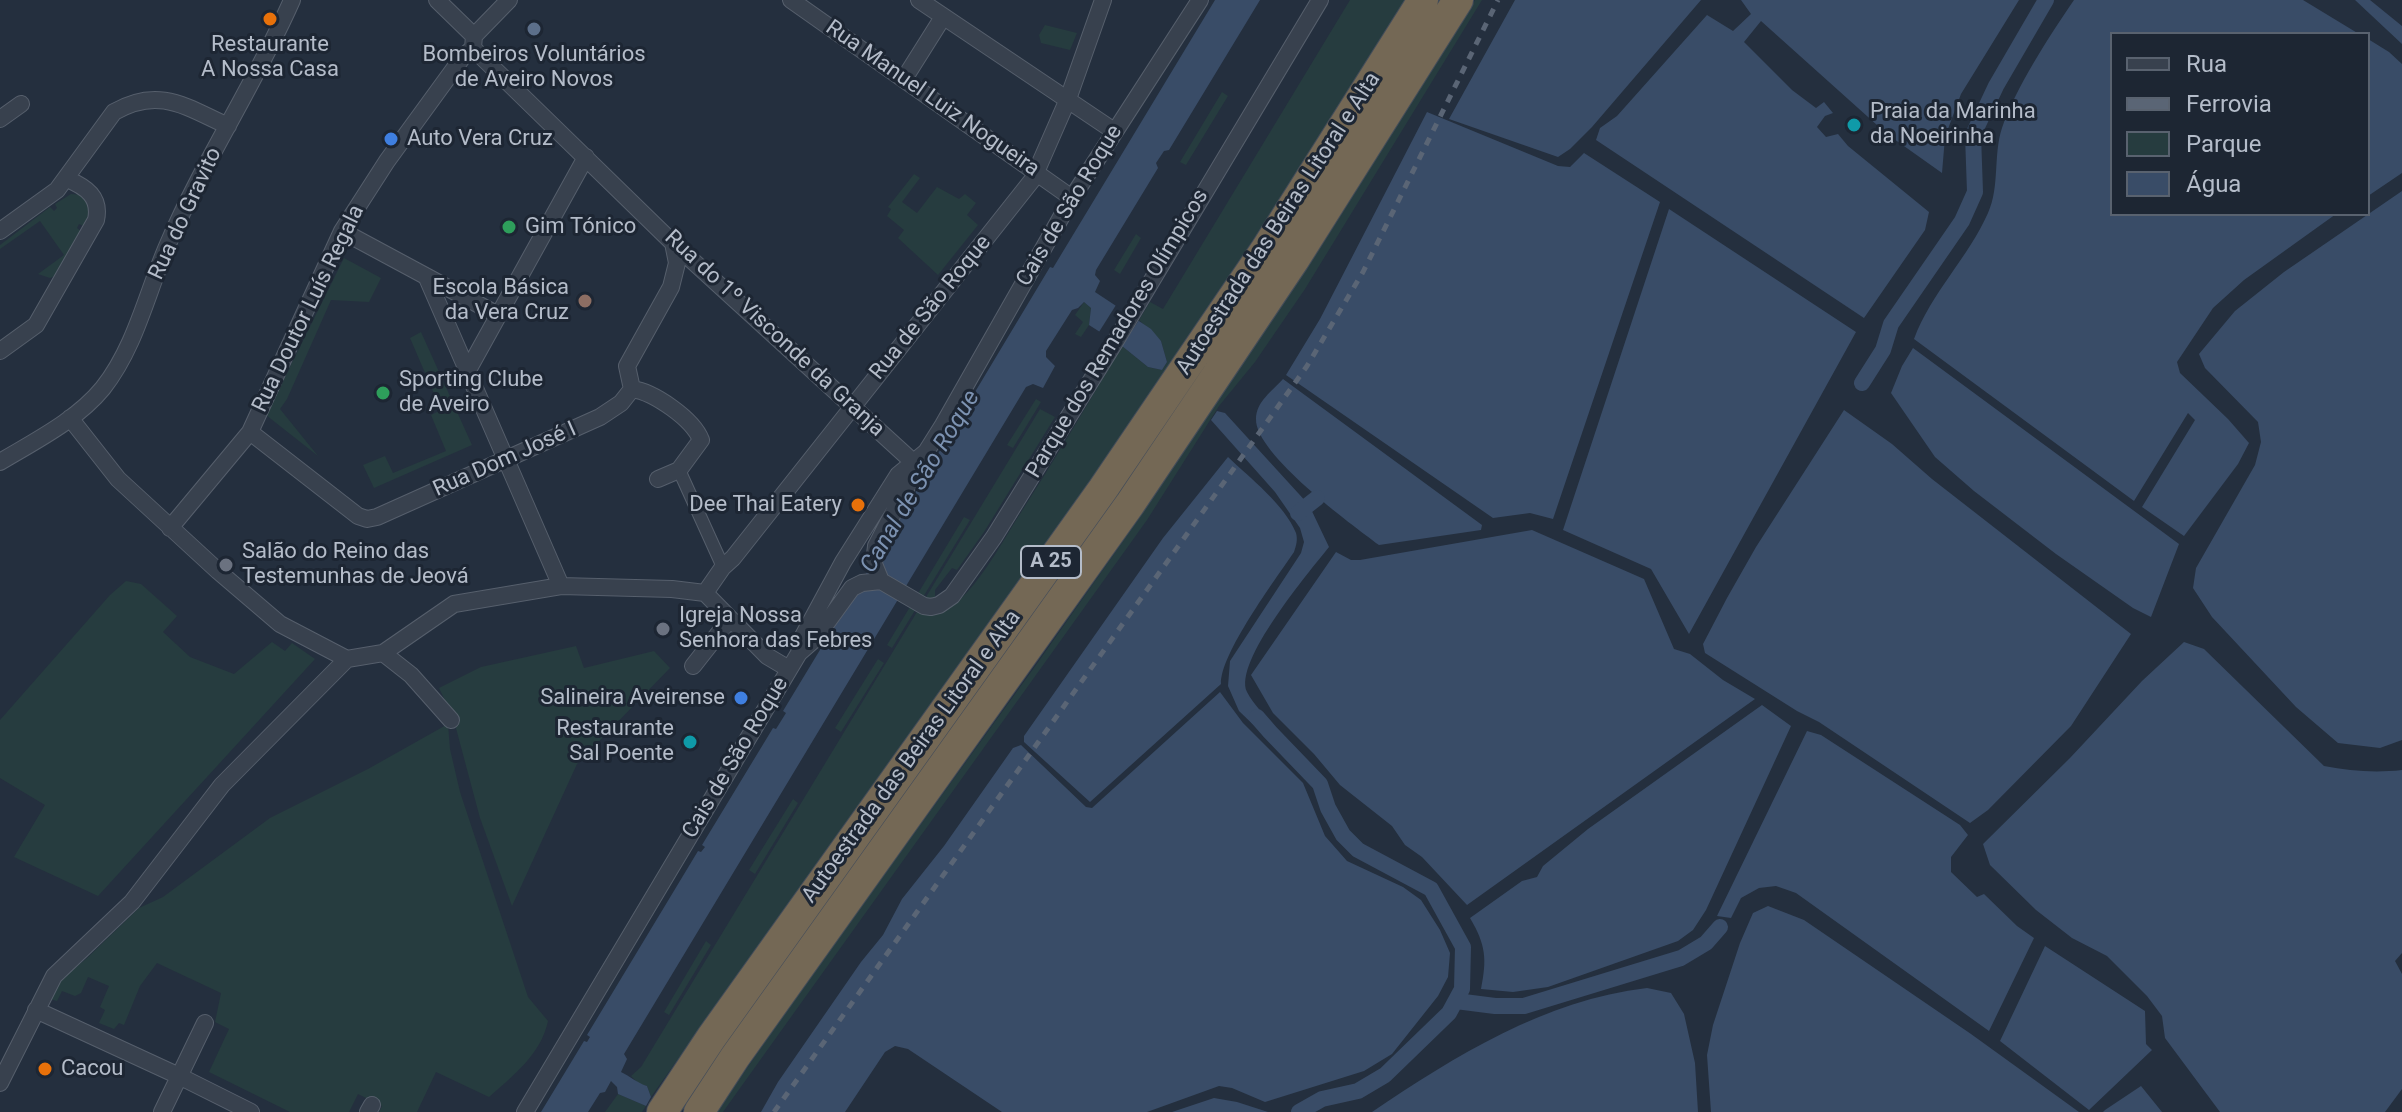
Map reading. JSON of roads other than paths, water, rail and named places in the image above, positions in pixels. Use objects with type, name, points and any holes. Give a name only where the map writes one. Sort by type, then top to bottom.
[{"type":"highway","name":"Autoestrada das Beiras Litoral e Alta","points":[[662,1112],[711,1038],[1103,489],[1266,249],[1423,0]]},
{"type":"highway","name":"Autoestrada das Beiras Litoral e Alta","points":[[699,1112],[735,1057],[1130,504],[1294,260],[1458,0]]},
{"type":"street","name":"Rua do Gravito","points":[[0,462],[70,418],[101,390],[119,365],[140,320],[168,245],[270,49],[292,0]]},
{"type":"street","name":"Rua do 1º Visconde da Granja","points":[[437,0],[474,42],[673,243],[912,461]]},
{"type":"street","name":"Rua Doutor Luís Regala","points":[[170,528],[250,432],[342,231],[387,161],[474,42],[509,0]]},
{"type":"street","name":"Rua Manuel Luiz Nogueira","points":[[791,0],[1072,198]]},
{"type":"street","points":[[919,0],[1114,131]]},
{"type":"street","name":"Rua de São Roque","points":[[705,593],[1017,202],[1037,172],[1068,99],[1103,0]]},
{"type":"street","name":"Cais de São Roque","points":[[525,1112],[799,653],[803,636],[843,562],[898,475],[926,452],[1072,198],[1200,0]]},
{"type":"street","name":"Parque dos Remadores Olímpicos","points":[[881,581],[924,606],[931,607],[952,596],[994,537],[1115,342],[1320,0]]},
{"type":"street","points":[[904,79],[943,17]]},
{"type":"street","points":[[0,231],[57,190],[114,112],[143,99],[168,99],[228,126]]},
{"type":"street","points":[[0,119],[21,104]]},
{"type":"street","points":[[467,372],[586,157]]},
{"type":"street","points":[[0,351],[36,325],[96,220],[98,209],[92,194],[82,185],[67,179]]},
{"type":"street","points":[[342,231],[498,315]]},
{"type":"street","points":[[658,479],[679,470],[701,440],[697,431],[655,396],[632,389],[627,366],[671,287],[677,263],[673,243]]},
{"type":"street","points":[[427,278],[561,586]]},
{"type":"street","name":"Rua Dom José I","points":[[250,432],[358,516],[367,519],[600,417],[621,403],[632,389]]},
{"type":"street","points":[[70,418],[118,479],[280,624],[347,659]]},
{"type":"street","points":[[799,653],[815,639],[852,588],[862,583],[881,581],[874,564],[876,546],[913,475],[912,461]]},
{"type":"street","points":[[679,470],[723,567]]},
{"type":"street","points":[[0,1083],[54,976],[132,902],[222,785],[347,659],[383,653],[454,604],[561,586],[705,593],[767,656],[789,669]]},
{"type":"street","points":[[693,666],[730,619]]},
{"type":"street","points":[[383,653],[411,675],[451,720]]},
{"type":"street","points":[[36,1010],[251,1112]]},
{"type":"street","points":[[162,1112],[205,1023]]},
{"type":"water","name":"Canal de São Roque","points":[[1215,0],[1260,0],[1169,150],[1164,151],[1156,163],[1158,168],[1095,275],[1100,281],[1095,292],[1151,329],[1161,341],[1167,362],[1162,370],[1148,367],[1089,325],[1091,308],[1084,302],[1072,310],[1046,351],[1046,357],[1055,366],[1043,388],[1033,384],[1026,387],[624,1054],[627,1059],[621,1072],[647,1086],[651,1097],[646,1106],[618,1094],[617,1087],[611,1081],[588,1112],[541,1112],[584,1041],[587,1042],[590,1037],[587,1035],[698,851],[705,847],[702,845],[773,728],[776,729],[786,713],[783,711],[924,478],[930,474],[927,472],[1050,267],[1053,268]]},
{"type":"water","points":[[1515,0],[1701,0],[1592,127],[1558,157],[1449,119]]},
{"type":"water","points":[[1741,0],[2019,0],[1961,94],[1945,137],[1942,173],[1887,134],[1761,21],[1744,42],[1792,90],[1816,108],[1824,102],[1833,113],[1825,116],[1817,127],[1826,137],[1838,134],[1848,146],[1929,212],[1925,230],[1864,318],[1596,140],[1600,128],[1617,116],[1707,15],[1733,31],[1751,14]]},
{"type":"water","points":[[2074,0],[2303,0],[2356,32],[2110,32],[2110,216],[2333,216],[2244,280],[2213,308],[2177,362],[2180,373],[2249,443],[2238,464],[2184,536],[2142,507],[2195,420],[2188,413],[2134,501],[1914,339],[1930,306],[1988,213],[1994,193],[2002,128],[2015,96]]},
{"type":"water","points":[[2355,0],[2370,0],[2402,26],[2402,44]]},
{"type":"water","points":[[2370,40],[2402,64],[2402,173],[2370,195]]},
{"type":"water","points":[[1427,112],[1558,166],[1570,167],[1584,153],[1660,202],[1553,519],[1530,513],[1493,518],[1286,375],[1320,319]]},
{"type":"water","points":[[2402,191],[2402,740],[2380,748],[2338,743],[2296,707],[2212,617],[2193,588],[2196,568],[2255,465],[2261,442],[2258,422],[2205,368],[2199,354],[2235,311],[2284,272],[2366,216],[2370,216]]},
{"type":"water","points":[[1669,209],[1856,332],[1689,634],[1651,569],[1563,530]]},
{"type":"water","points":[[1913,348],[2179,544],[2151,617],[2133,608],[2056,554],[1935,457],[1891,393]]},
{"type":"water","points":[[1283,379],[1482,525],[1481,530],[1379,545],[1287,469],[1260,434],[1256,419],[1259,407]]},
{"type":"water","points":[[1844,410],[1892,444],[1932,479],[2131,634],[2071,726],[1988,810],[1970,823],[1819,722],[1705,653],[1703,644],[1756,547]]},
{"type":"water","points":[[1217,411],[1225,413],[1309,505],[1329,547],[1275,618],[1251,660],[1246,678],[1247,692],[1274,727],[1266,737],[1239,711],[1228,686],[1230,661],[1301,553],[1304,542],[1300,528],[1275,492],[1211,420]]},
{"type":"water","points":[[1228,457],[1284,512],[1296,533],[1294,552],[1239,636],[1223,671],[1221,684],[1090,802],[1024,742],[1024,736],[1163,538]]},
{"type":"water","points":[[1532,530],[1644,579],[1674,649],[1690,654],[1723,680],[1755,699],[1467,905],[1422,857],[1405,845],[1392,826],[1340,785],[1273,713],[1251,675],[1336,552],[1351,560],[1360,560]]},
{"type":"water","points":[[2184,642],[2204,649],[2324,766],[2363,771],[2402,770],[2402,953],[2395,961],[2402,974],[2402,1089],[2385,1112],[2220,1112],[2165,1038],[2162,1016],[2147,996],[2107,956],[2072,938],[2036,910],[1990,865],[1983,844]]},
{"type":"water","points":[[1220,692],[1243,723],[1303,783],[1325,836],[1347,861],[1403,887],[1421,900],[1440,930],[1450,953],[1448,977],[1438,996],[1392,1054],[1364,1071],[1265,1102],[1219,1086],[1147,1112],[1002,1112],[908,1049],[895,1046],[885,1052],[845,1112],[761,1112],[778,1082],[883,935],[902,899],[944,846],[1013,748],[1021,745],[1086,807],[1092,808]]},
{"type":"water","points":[[1762,705],[1791,726],[1706,910],[1693,930],[1678,941],[1548,987],[1513,992],[1481,989],[1484,952],[1470,918],[1522,881],[1537,877],[1543,866],[1588,829]]},
{"type":"water","points":[[1807,731],[1821,735],[1960,825],[1968,835],[1951,857],[1951,872],[1977,897],[1984,894],[2034,938],[1989,1031],[1796,893],[1776,886],[1759,888],[1741,898],[1731,918],[1717,916]]},
{"type":"water","points":[[1768,906],[1804,920],[2079,1112],[1711,1112],[1707,1055],[1713,1025],[1753,913]]},
{"type":"water","points":[[2045,946],[2145,1011],[2146,1044],[2152,1050],[2089,1110],[2000,1041]]},
{"type":"water","points":[[1647,988],[1671,993],[1684,1014],[1695,1063],[1698,1112],[1372,1112],[1469,1051],[1537,1018],[1609,994]]},
{"type":"water","points":[[2141,1086],[2162,1112],[2103,1112],[2105,1110]]},
{"type":"water","points":[[1214,1098],[1237,1102],[1268,1112],[1172,1112]]},
{"type":"waterway","points":[[1862,383],[1883,350],[1891,324],[1962,221],[1975,192],[1973,135],[1996,86],[2046,0]]},
{"type":"waterway","points":[[1298,513],[1317,498]]},
{"type":"waterway","points":[[1257,717],[1320,784],[1328,808],[1343,835],[1358,850],[1431,889],[1463,947],[1462,989],[1449,1013],[1385,1075],[1358,1091],[1322,1099],[1299,1112]]},
{"type":"waterway","points":[[1456,1001],[1524,1006],[1681,958],[1706,943],[1720,927]]},
{"type":"railway","points":[[774,1112],[1307,366],[1363,272],[1498,0]]},
{"type":"place","name":"Restaurante A Nossa Casa","points":[[270,19]]},
{"type":"place","name":"Bombeiros Voluntários de Aveiro Novos","points":[[534,29]]},
{"type":"place","name":"Praia da Marinha da Noeirinha","points":[[1854,125]]},
{"type":"place","name":"Auto Vera Cruz","points":[[391,139]]},
{"type":"place","name":"Gim Tónico","points":[[509,227]]},
{"type":"place","name":"Escola Básica da Vera Cruz","points":[[585,301]]},
{"type":"place","name":"Sporting Clube de Aveiro","points":[[383,393]]},
{"type":"place","name":"Dee Thai Eatery","points":[[858,505]]},
{"type":"place","name":"Salão do Reino das Testemunhas de Jeová","points":[[226,565]]},
{"type":"place","name":"Igreja Nossa Senhora das Febres","points":[[663,629]]},
{"type":"place","name":"Salineira Aveirense","points":[[741,698]]},
{"type":"place","name":"Restaurante Sal Poente","points":[[690,742]]},
{"type":"place","name":"Cacou","points":[[45,1069]]}]
